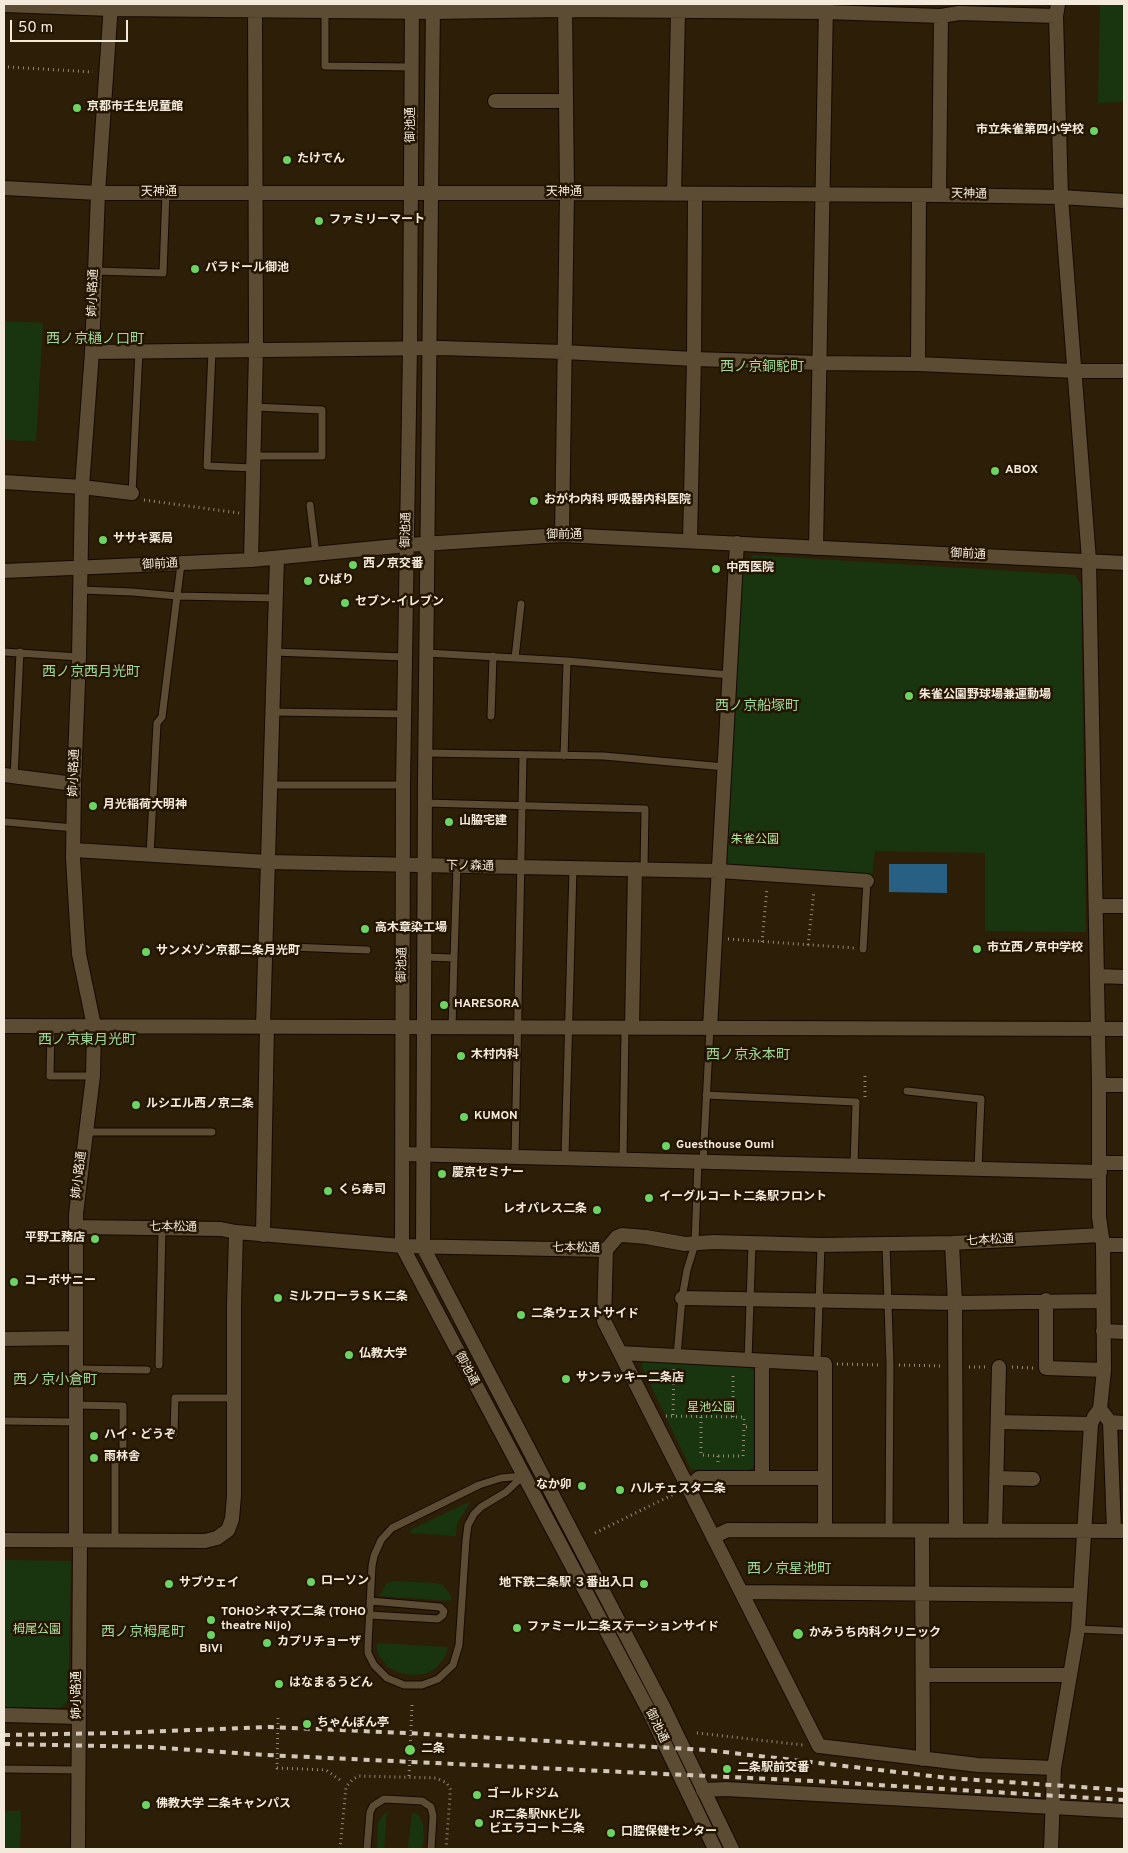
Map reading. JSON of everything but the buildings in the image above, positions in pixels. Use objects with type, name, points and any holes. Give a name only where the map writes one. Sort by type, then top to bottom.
[{"type":"street","points":[[12,5],[255,6],[325,10],[565,7],[663,8],[678,12],[748,8],[826,8],[941,16],[959,8],[1057,10],[1061,197],[1089,560],[1099,1085],[1099,1218],[1102,1240],[1104,1370],[1100,1409],[1091,1424],[1078,1629],[1054,1768],[1051,1849]]},
{"type":"street","name":"姉小路通","points":[[78,1849],[76,1227],[78,1185],[87,1132],[93,1076],[94,1026],[79,954],[74,850],[74,784],[81,590],[82,487],[92,352],[98,193],[111,6]]},
{"type":"street","points":[[251,560],[256,350],[255,6]]},
{"type":"street","points":[[562,535],[567,192],[565,7]]},
{"type":"street","name":"御池通","points":[[412,8],[410,347],[403,785],[402,1246],[649,1711],[715,1849]]},
{"type":"street","name":"御池通","points":[[433,8],[425,753],[423,1247],[664,1708],[732,1849]]},
{"type":"street","points":[[816,548],[826,8]]},
{"type":"street","points":[[674,194],[678,12]]},
{"type":"street","points":[[940,195],[941,16]]},
{"type":"street","points":[[495,101],[566,101]]},
{"type":"street","name":"天神通","points":[[4,188],[98,193],[567,192],[695,195],[940,195],[1061,197],[1124,201]]},
{"type":"street","points":[[690,541],[695,195]]},
{"type":"street","points":[[918,364],[919,195]]},
{"type":"street","points":[[92,352],[410,347],[564,352],[694,359],[1124,371]]},
{"type":"street","points":[[4,482],[82,487],[132,494]]},
{"type":"street","name":"御前通","points":[[4,572],[251,560],[407,545],[562,535],[1124,563]]},
{"type":"street","points":[[710,1028],[737,543]]},
{"type":"street","points":[[262,1235],[265,946],[277,558]]},
{"type":"street","points":[[9,776],[74,784]]},
{"type":"street","name":"下ノ森通","points":[[74,850],[268,862],[719,871],[867,881]]},
{"type":"street","points":[[628,1027],[640,869]]},
{"type":"street","points":[[1096,906],[1124,906]]},
{"type":"street","points":[[1097,976],[1124,977]]},
{"type":"street","points":[[4,1026],[1124,1029]]},
{"type":"street","points":[[1099,1085],[1124,1085]]},
{"type":"street","points":[[403,1154],[978,1168],[1100,1167],[1124,1163]]},
{"type":"street","name":"七本松通","points":[[76,1227],[221,1229],[262,1235],[423,1247],[606,1250],[617,1237],[622,1235],[695,1244],[713,1242],[821,1245],[952,1244],[1102,1240],[1124,1245]]},
{"type":"street","points":[[4,1540],[205,1541],[217,1538],[228,1530],[232,1519],[234,1496],[236,1232]]},
{"type":"street","points":[[952,1244],[955,1303],[956,1531]]},
{"type":"street","points":[[606,1250],[604,1321],[819,1746],[978,1765],[1054,1768]]},
{"type":"street","points":[[682,1298],[955,1303],[1046,1300],[1103,1301]]},
{"type":"street","points":[[1046,1300],[1046,1368],[1104,1370]]},
{"type":"street","points":[[1103,1331],[1124,1332]]},
{"type":"street","points":[[4,1339],[76,1338]]},
{"type":"street","points":[[620,1353],[821,1364],[825,1530]]},
{"type":"street","points":[[755,1360],[762,1427],[762,1478]]},
{"type":"street","points":[[995,1531],[999,1367]]},
{"type":"street","points":[[713,1537],[728,1530],[1119,1531],[1110,1422],[1100,1409]]},
{"type":"street","points":[[998,1422],[1091,1424]]},
{"type":"street","points":[[1110,1422],[1124,1423]]},
{"type":"street","points":[[523,1476],[540,1468]]},
{"type":"street","points":[[688,1488],[699,1478],[825,1478]]},
{"type":"street","points":[[996,1478],[1033,1480]]},
{"type":"street","points":[[922,1531],[923,1759]]},
{"type":"street","points":[[740,1592],[923,1592],[1080,1595]]},
{"type":"street","points":[[924,1675],[1069,1675]]},
{"type":"street","points":[[4,1716],[78,1717]]},
{"type":"street","points":[[703,1790],[1124,1811]]},
{"type":"lane","points":[[325,10],[325,66],[412,67]]},
{"type":"lane","points":[[94,271],[163,273],[166,192]]},
{"type":"lane","points":[[212,351],[207,466],[322,456],[322,410],[254,407]]},
{"type":"lane","points":[[132,494],[139,352]]},
{"type":"lane","points":[[310,504],[316,554]]},
{"type":"lane","points":[[150,856],[157,723],[162,717],[181,564]]},
{"type":"lane","points":[[81,590],[177,596],[276,598]]},
{"type":"lane","points":[[515,658],[521,604]]},
{"type":"lane","points":[[4,652],[79,656]]},
{"type":"lane","points":[[9,776],[20,652]]},
{"type":"lane","points":[[274,652],[405,657]]},
{"type":"lane","points":[[427,652],[567,661],[730,675]]},
{"type":"lane","points":[[491,716],[493,656]]},
{"type":"lane","points":[[564,756],[567,661]]},
{"type":"lane","points":[[272,712],[404,714]]},
{"type":"lane","points":[[425,753],[604,756],[725,767]]},
{"type":"lane","points":[[515,1157],[524,756]]},
{"type":"lane","points":[[270,786],[403,785]]},
{"type":"lane","points":[[425,803],[645,809],[640,869]]},
{"type":"lane","points":[[6,822],[74,828]]},
{"type":"lane","points":[[452,1027],[457,866]]},
{"type":"lane","points":[[565,1158],[573,868]]},
{"type":"lane","points":[[864,949],[867,881]]},
{"type":"lane","points":[[265,946],[367,950]]},
{"type":"lane","points":[[424,957],[454,958]]},
{"type":"lane","points":[[51,1026],[50,1076],[93,1076]]},
{"type":"lane","points":[[623,1160],[628,1027]]},
{"type":"lane","points":[[677,1356],[682,1298],[695,1244],[710,1028]]},
{"type":"lane","points":[[907,1091],[981,1099],[978,1168]]},
{"type":"lane","points":[[706,1095],[856,1102],[854,1165]]},
{"type":"lane","points":[[87,1132],[212,1132]]},
{"type":"lane","points":[[159,1365],[162,1228]]},
{"type":"lane","points":[[752,1244],[749,1300],[755,1360]]},
{"type":"lane","points":[[886,1244],[886,1302],[890,1365],[889,1530]]},
{"type":"lane","points":[[821,1245],[819,1301],[821,1364]]},
{"type":"lane","points":[[76,1368],[147,1370]]},
{"type":"lane","points":[[174,1434],[175,1398],[234,1398]]},
{"type":"lane","points":[[76,1405],[123,1406],[123,1457],[115,1462],[115,1540]]},
{"type":"lane","points":[[4,1421],[76,1422]]},
{"type":"lane","points":[[523,1476],[506,1492],[481,1507],[474,1514],[468,1526],[458,1653],[453,1664],[445,1674],[433,1682],[416,1686],[398,1683],[383,1675],[374,1666],[368,1653],[374,1556],[381,1540],[392,1528],[479,1486],[501,1478],[523,1476]]},
{"type":"lane","points":[[369,1614],[438,1619],[444,1615],[444,1611],[440,1607],[370,1601]]},
{"type":"lane","points":[[1078,1629],[1124,1631]]},
{"type":"lane","points":[[4,1769],[78,1770]]},
{"type":"lane","points":[[367,1849],[370,1812],[373,1806],[384,1799],[422,1801],[431,1807],[433,1816],[432,1849]]},
{"type":"path","points":[[8,67],[106,73]]},
{"type":"path","points":[[132,494],[140,499],[252,515]]},
{"type":"path","points":[[762,942],[768,874]]},
{"type":"path","points":[[808,945],[815,878]]},
{"type":"path","points":[[715,938],[864,949]]},
{"type":"path","points":[[673,1415],[677,1356]]},
{"type":"path","points":[[733,1359],[733,1417]]},
{"type":"path","points":[[821,1364],[1046,1368]]},
{"type":"path","points":[[655,1422],[668,1415],[744,1417],[743,1456],[701,1455],[701,1417]]},
{"type":"path","points":[[744,1427],[762,1427]]},
{"type":"path","points":[[718,1456],[718,1478]]},
{"type":"path","points":[[595,1533],[688,1488]]},
{"type":"path","points":[[409,1776],[412,1704]]},
{"type":"path","points":[[278,1718],[277,1768],[326,1770],[340,1780]]},
{"type":"path","points":[[697,1733],[819,1746]]},
{"type":"green space","points":[[1100,4],[1124,4],[1124,102],[1098,103]]},
{"type":"green space","points":[[4,321],[43,323],[36,441],[4,440]]},
{"type":"green space","name":"朱雀公園野球場兼運動場","points":[[754,555],[1075,575],[1081,585],[1086,932],[985,931],[985,853],[875,851],[872,877],[725,865],[742,574],[749,559]]},
{"type":"green space","name":"星池公園","points":[[644,1360],[747,1366],[754,1370],[755,1464],[752,1468],[746,1472],[691,1469],[641,1365]]},
{"type":"green space","points":[[471,1501],[457,1523],[456,1536],[410,1533],[412,1529]]},
{"type":"green space","name":"栂尾公園","points":[[4,1560],[71,1561],[68,1702],[60,1708],[4,1707]]},
{"type":"green space","points":[[393,1581],[443,1585],[450,1594],[452,1601],[379,1596],[387,1583]]},
{"type":"green space","points":[[376,1643],[448,1647],[445,1657],[435,1669],[425,1674],[409,1675],[388,1667],[378,1654]]},
{"type":"green space","points":[[4,1811],[21,1811],[20,1849],[4,1849]]},
{"type":"green space","points":[[387,1811],[384,1849],[377,1849],[378,1822]]},
{"type":"green space","points":[[412,1813],[416,1813],[419,1816],[423,1824],[424,1839],[421,1849],[408,1849]]},
{"type":"water","points":[[889,864],[947,864],[947,893],[889,892]]},
{"type":"railway","points":[[4,1735],[269,1727],[407,1733],[707,1750],[948,1778],[1124,1790]]},
{"type":"railway","points":[[4,1744],[149,1747],[266,1755],[813,1781],[1124,1800]]},
{"type":"place","name":"京都市壬生児童館","points":[[77,108]]},
{"type":"place","name":"市立朱雀第四小学校","points":[[1094,131]]},
{"type":"place","name":"たけでん","points":[[287,160]]},
{"type":"place","name":"ファミリーマート","points":[[319,221]]},
{"type":"place","name":"パラドール御池","points":[[195,269]]},
{"type":"place","name":"ABOX","points":[[995,471]]},
{"type":"place","name":"おがわ内科 呼吸器内科医院","points":[[534,501]]},
{"type":"place","name":"ササキ薬局","points":[[103,540]]},
{"type":"place","name":"西ノ京交番","points":[[353,565]]},
{"type":"place","name":"中西医院","points":[[716,569]]},
{"type":"place","name":"ひばり","points":[[308,581]]},
{"type":"place","name":"セブン-イレブン","points":[[345,603]]},
{"type":"place","name":"朱雀公園野球場兼運動場","points":[[909,696]]},
{"type":"place","name":"月光稲荷大明神","points":[[93,806]]},
{"type":"place","name":"山脇宅建","points":[[449,822]]},
{"type":"place","name":"高木章染工場","points":[[365,929]]},
{"type":"place","name":"市立西ノ京中学校","points":[[977,949]]},
{"type":"place","name":"サンメゾン京都二条月光町","points":[[146,952]]},
{"type":"place","name":"HARESORA","points":[[444,1005]]},
{"type":"place","name":"木村内科","points":[[461,1056]]},
{"type":"place","name":"ルシエル西ノ京二条","points":[[136,1105]]},
{"type":"place","name":"KUMON","points":[[464,1117]]},
{"type":"place","name":"Guesthouse Oumi","points":[[666,1146]]},
{"type":"place","name":"慶京セミナー","points":[[442,1174]]},
{"type":"place","name":"くら寿司","points":[[328,1191]]},
{"type":"place","name":"イーグルコート二条駅フロント","points":[[649,1198]]},
{"type":"place","name":"レオパレス二条","points":[[597,1210]]},
{"type":"place","name":"平野工務店","points":[[95,1239]]},
{"type":"place","name":"コーポサニー","points":[[14,1282]]},
{"type":"place","name":"ミルフローラＳＫ二条","points":[[278,1298]]},
{"type":"place","name":"二条ウェストサイド","points":[[521,1315]]},
{"type":"place","name":"仏教大学","points":[[349,1355]]},
{"type":"place","name":"サンラッキー二条店","points":[[566,1379]]},
{"type":"place","name":"ハイ・どうぞ","points":[[94,1436]]},
{"type":"place","name":"雨林舎","points":[[94,1458]]},
{"type":"place","name":"なか卯","points":[[582,1486]]},
{"type":"place","name":"ハルチェスタ二条","points":[[620,1490]]},
{"type":"place","name":"ローソン","points":[[311,1582]]},
{"type":"place","name":"サブウェイ","points":[[169,1584]]},
{"type":"place","name":"地下鉄二条駅 ３番出入口","points":[[644,1584]]},
{"type":"place","name":"TOHOシネマズ二条 (TOHO theatre Nijo)","points":[[211,1620]]},
{"type":"place","name":"ファミール二条ステーションサイド","points":[[517,1628]]},
{"type":"place","name":"かみうち内科クリニック","points":[[798,1634]]},
{"type":"place","name":"BiVi","points":[[211,1635]]},
{"type":"place","name":"カプリチョーザ","points":[[267,1643]]},
{"type":"place","name":"はなまるうどん","points":[[279,1684]]},
{"type":"place","name":"ちゃんぽん亭","points":[[307,1724]]},
{"type":"place","name":"二条","points":[[410,1750]]},
{"type":"place","name":"二条駅前交番","points":[[727,1769]]},
{"type":"place","name":"ゴールドジム","points":[[477,1795]]},
{"type":"place","name":"佛教大学 二条キャンパス","points":[[146,1805]]},
{"type":"place","name":"JR二条駅NKビル ビエラコート二条","points":[[479,1823]]},
{"type":"place","name":"口腔保健センター","points":[[611,1833]]},
{"type":"district","name":"西ノ京樋ノ口町","points":[[95,340]]},
{"type":"district","name":"西ノ京銅駝町","points":[[762,368]]},
{"type":"district","name":"西ノ京西月光町","points":[[91,673]]},
{"type":"district","name":"西ノ京船塚町","points":[[757,707]]},
{"type":"district","name":"西ノ京東月光町","points":[[87,1041]]},
{"type":"district","name":"西ノ京永本町","points":[[748,1056]]},
{"type":"district","name":"西ノ京小倉町","points":[[55,1381]]},
{"type":"district","name":"西ノ京星池町","points":[[789,1570]]},
{"type":"district","name":"西ノ京栂尾町","points":[[143,1633]]},
{"type":"park label","name":"朱雀公園","points":[[755,841]]}]
